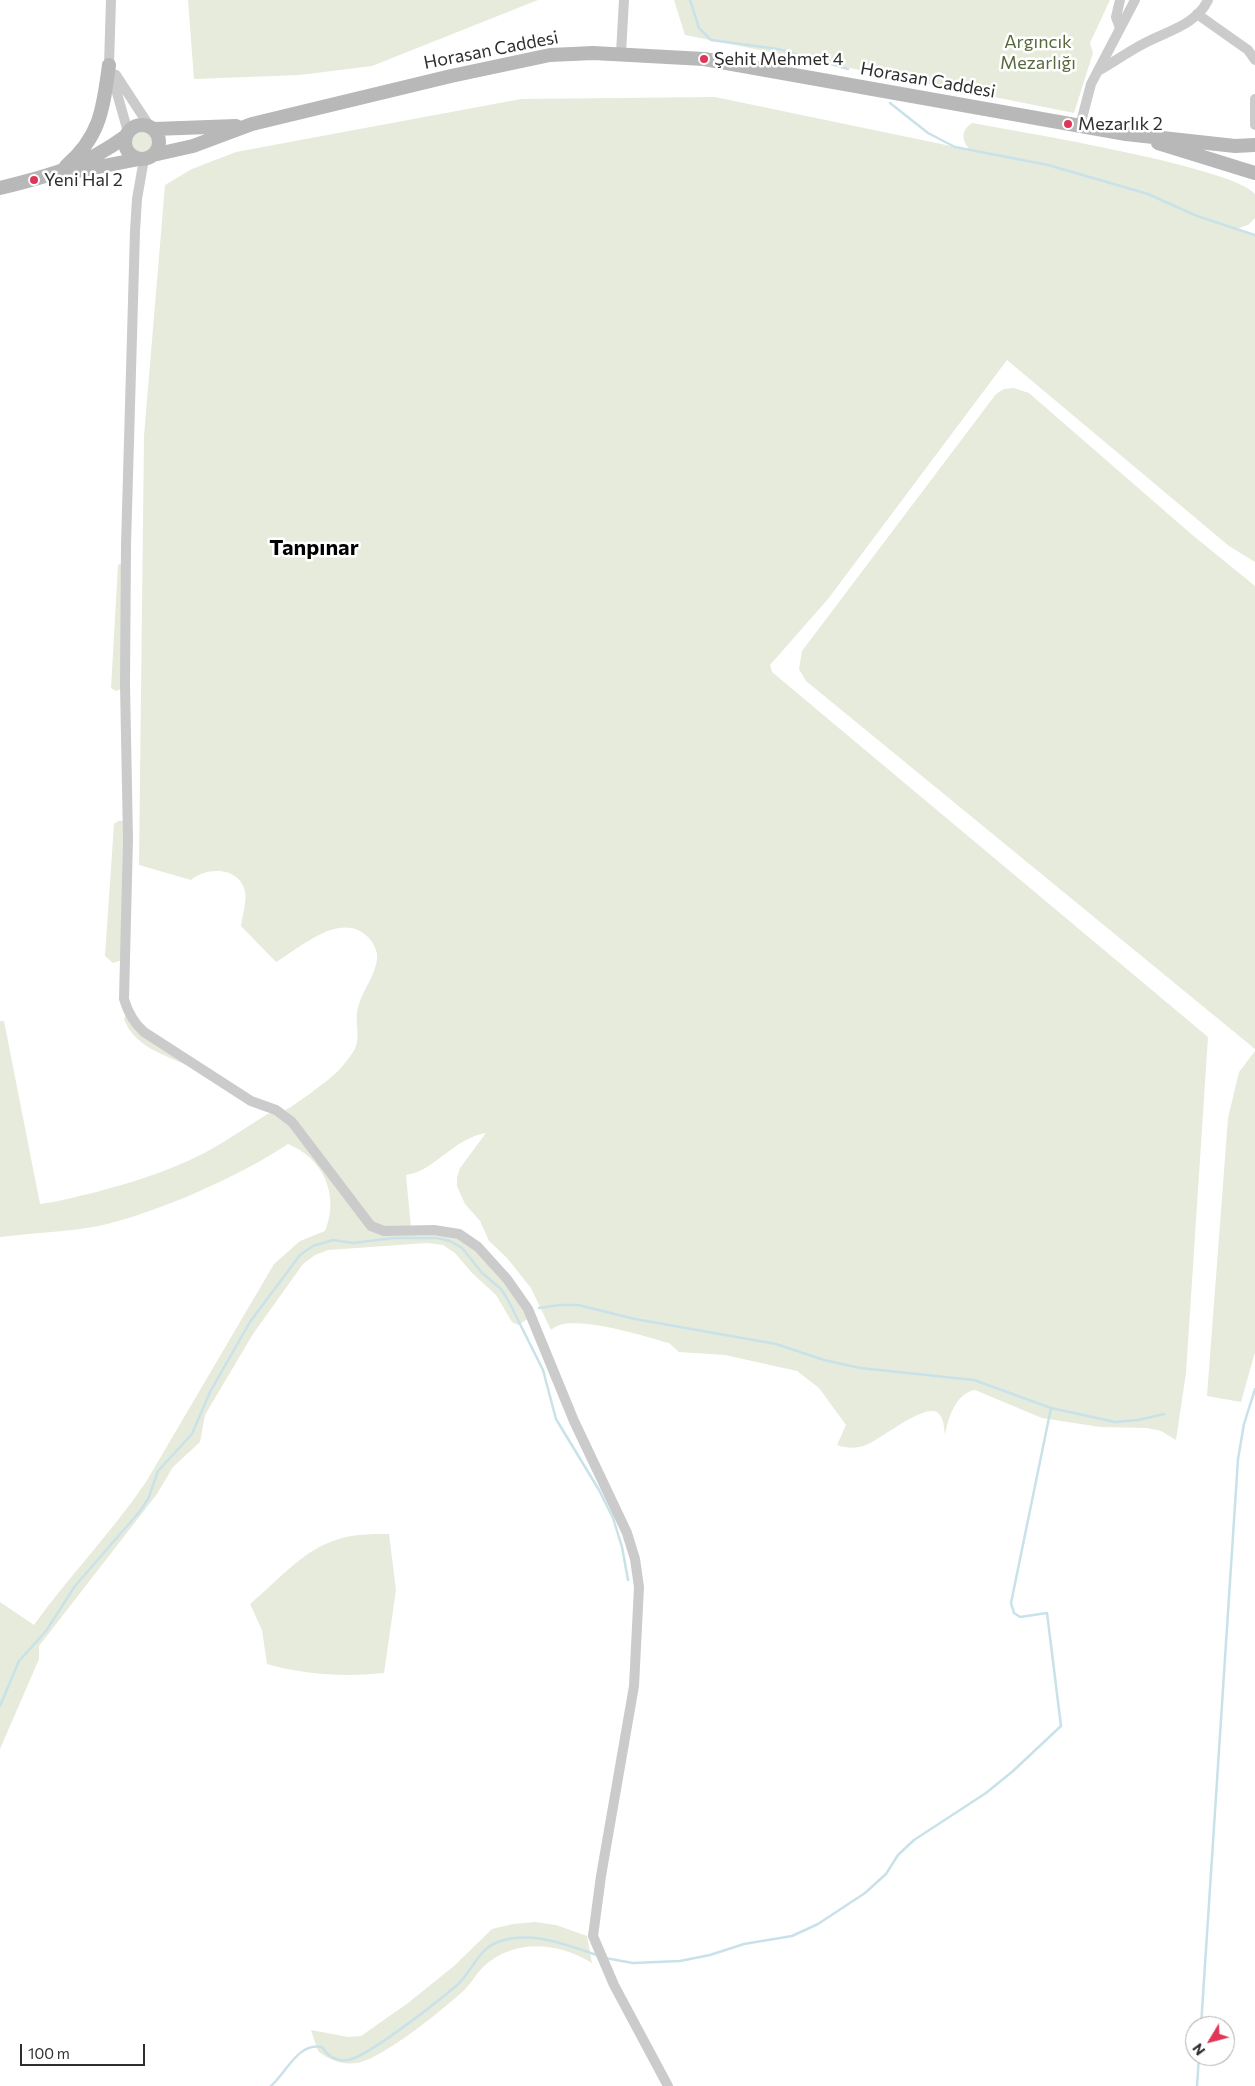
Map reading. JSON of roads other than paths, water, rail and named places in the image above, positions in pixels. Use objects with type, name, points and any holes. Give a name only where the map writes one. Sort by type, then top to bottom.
[{"type":"street","points":[[55,174],[78,155],[95,132],[103,105],[109,65],[111,0]]},
{"type":"street","points":[[621,53],[624,0]]},
{"type":"street","points":[[1120,0],[1116,16],[1120,28]]},
{"type":"street","points":[[1080,126],[1091,84],[1135,0]]},
{"type":"street","points":[[1098,71],[1146,42],[1180,26],[1197,14],[1208,0]]},
{"type":"street","points":[[1197,14],[1248,50],[1255,60]]},
{"type":"street","name":"Horasan Caddesi","points":[[0,188],[55,174],[145,158],[193,146],[252,124],[452,76],[550,55],[621,53],[704,59],[1126,134],[1252,146]]},
{"type":"street","points":[[109,65],[152,128],[159,143],[145,158],[137,200],[135,231],[126,545],[125,684],[128,839],[124,999],[126,1007],[133,1021],[144,1032],[250,1101],[276,1110],[292,1122],[372,1226],[384,1231],[443,1230],[466,1238],[478,1247],[507,1279],[528,1309],[574,1421],[623,1521],[635,1559],[639,1601],[634,1686],[604,1857],[593,1936],[614,1985],[668,2086]]},
{"type":"street","points":[[109,65],[127,134],[127,150],[145,158]]},
{"type":"street","points":[[1255,99],[1255,125]]},
{"type":"street","name":"Horasan Caddesi","points":[[152,128],[252,124]]},
{"type":"street","points":[[127,134],[136,126],[152,128]]},
{"type":"street","name":"Horasan Caddesi","points":[[55,174],[89,161],[127,134]]},
{"type":"street","name":"Horasan Caddesi","points":[[1126,134],[1255,173]]},
{"type":"street","points":[[1236,167],[1238,157],[1252,146]]},
{"type":"waterway","points":[[690,0],[699,28],[711,40],[778,49],[848,69]]},
{"type":"waterway","points":[[890,103],[928,133],[955,147],[1048,165],[1148,194],[1197,216],[1255,235]]},
{"type":"waterway","points":[[0,1706],[19,1661],[46,1631],[75,1586],[141,1510],[149,1497],[158,1471],[192,1434],[210,1392],[250,1322],[300,1255],[313,1246],[333,1240],[353,1243],[394,1238],[437,1238],[450,1241],[462,1248],[482,1273],[501,1289],[543,1370],[556,1419],[599,1490],[613,1518],[622,1547],[628,1580]]},
{"type":"waterway","points":[[539,1308],[578,1305],[635,1319],[776,1344],[824,1360],[860,1368],[974,1380],[1051,1408],[1115,1422],[1138,1420],[1164,1414]]},
{"type":"waterway","points":[[1202,2016],[1238,1459],[1244,1424],[1255,1389]]},
{"type":"waterway","points":[[605,1958],[633,1963],[680,1961],[710,1955],[744,1944],[792,1936],[818,1924],[865,1893],[886,1874],[898,1855],[914,1840],[986,1793],[1013,1771],[1061,1726],[1047,1613],[1020,1617],[1014,1613],[1011,1603],[1051,1408]]},
{"type":"waterway","points":[[271,2086],[294,2059],[306,2049],[322,2047],[333,2058],[340,2060],[348,2060],[370,2050],[457,1985],[480,1955],[491,1945],[498,1942],[511,1939],[536,1938],[561,1943],[597,1955]]},
{"type":"waterway","points":[[1197,2086],[1198,2066]]},
{"type":"place","name":"Şehit Mehmet 4","points":[[704,59]]},
{"type":"place","name":"Mezarlık 2","points":[[1068,124]]},
{"type":"place","name":"Yeni Hal 2","points":[[34,180]]},
{"type":"district","name":"Tanpınar","points":[[314,548]]},
{"type":"park label","name":"Argıncık Mezarlığı","points":[[1038,52]]}]
